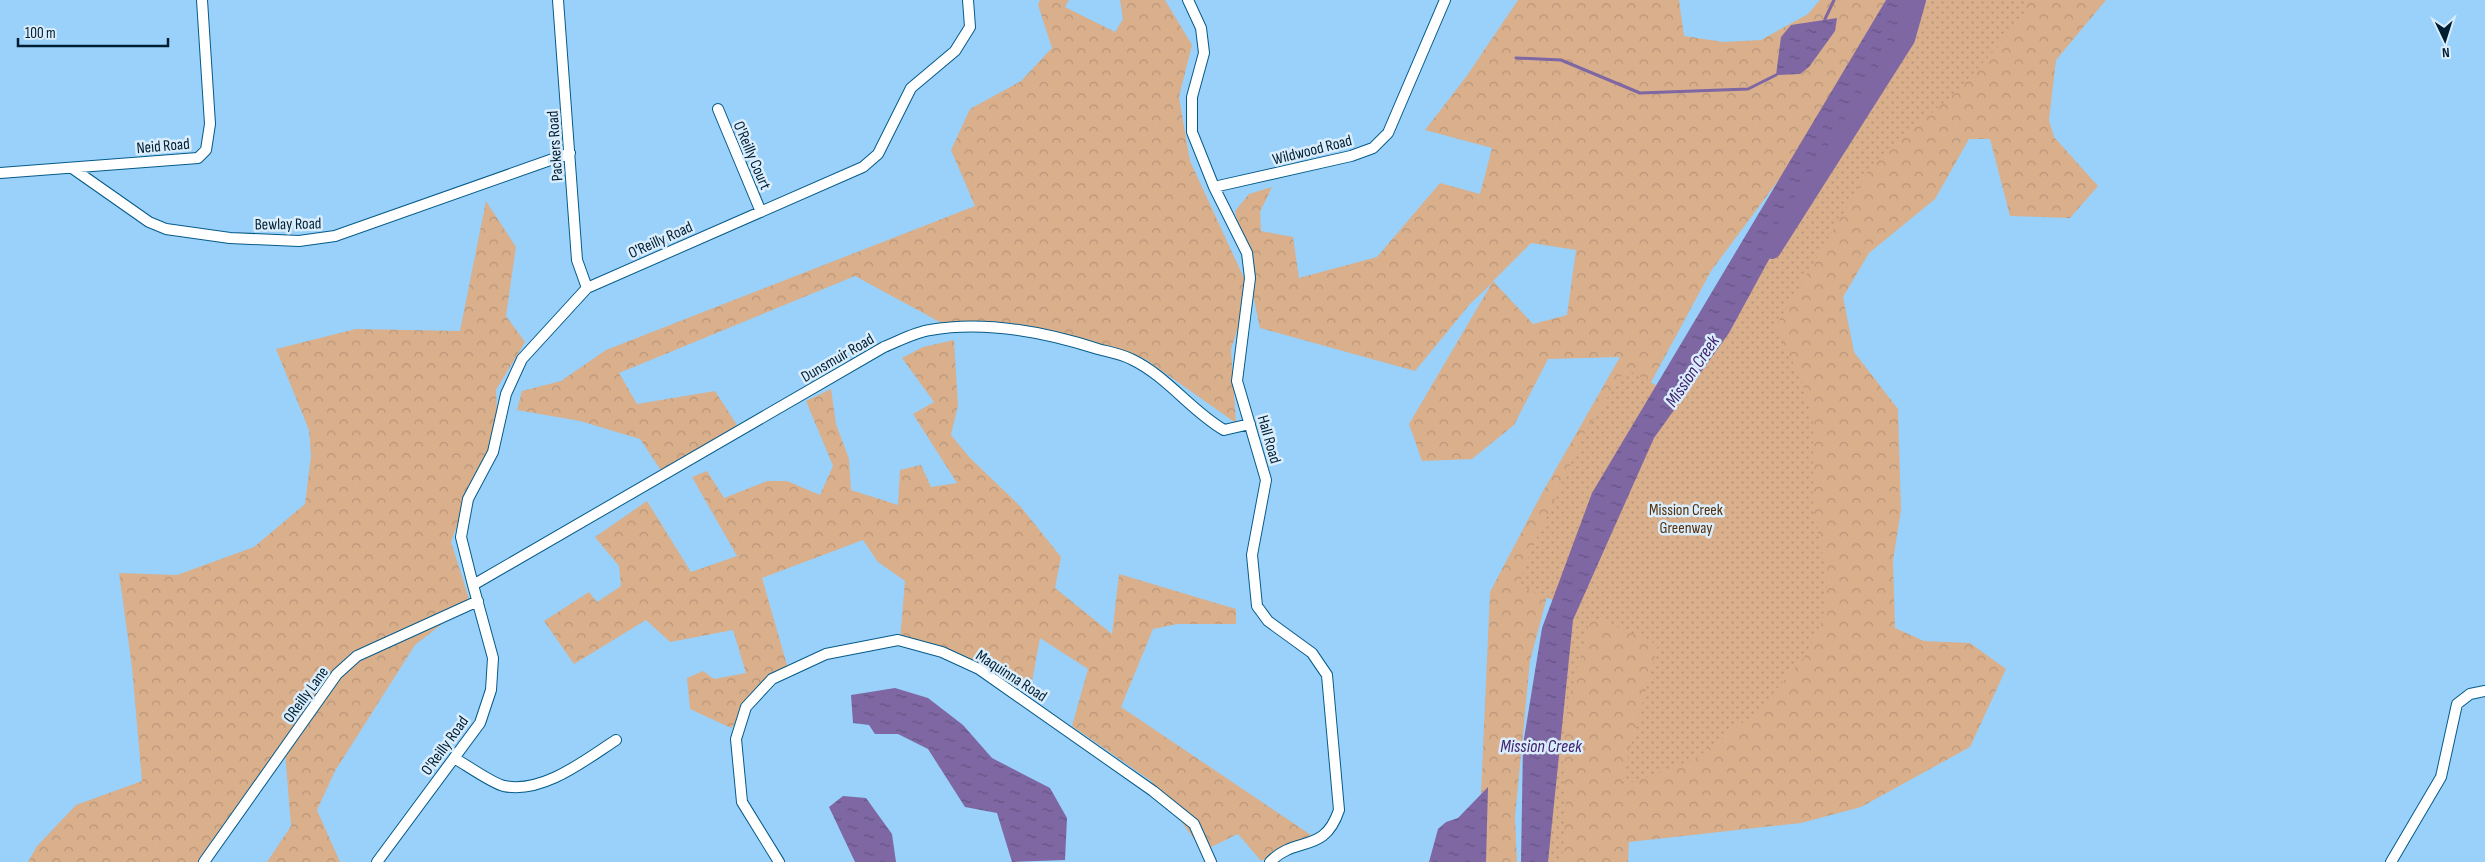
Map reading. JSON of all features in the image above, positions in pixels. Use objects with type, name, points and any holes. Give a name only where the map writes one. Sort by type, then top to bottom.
[{"type":"street","name":"Neid Road","points":[[0,173],[198,158],[206,150],[210,124],[202,0]]},
{"type":"street","name":"Packers Road","points":[[558,0],[577,260],[587,288]]},
{"type":"street","name":"O'Reilly Road","points":[[473,585],[461,537],[468,499],[493,452],[506,394],[522,359],[587,288],[863,167],[878,154],[911,88],[955,51],[970,27],[968,0]]},
{"type":"street","name":"Hall Road","points":[[1188,0],[1201,28],[1204,53],[1192,97],[1192,132],[1214,187],[1247,253],[1250,278],[1237,381],[1266,480],[1252,555],[1257,606],[1268,621],[1312,654],[1327,675],[1340,810],[1334,826],[1322,838],[1279,853],[1270,862]]},
{"type":"street","name":"Wildwood Road","points":[[1214,187],[1351,156],[1374,148],[1388,133],[1445,0]]},
{"type":"street","name":"O'Reilly Court","points":[[718,109],[761,212]]},
{"type":"street","name":"Bewlay Road","points":[[72,168],[149,222],[166,229],[230,238],[299,241],[335,236],[570,152]]},
{"type":"street","name":"Dunsmuir Road","points":[[473,585],[884,347],[928,330],[968,325],[1014,329],[1072,340],[1130,359],[1162,378],[1204,418],[1224,430],[1250,424]]},
{"type":"street","points":[[473,585],[478,601]]},
{"type":"street","name":"O'Reilly Road","points":[[377,862],[480,723],[491,690],[493,658],[478,601]]},
{"type":"street","name":"OReilly Lane","points":[[204,862],[336,674],[357,656],[478,601]]},
{"type":"street","name":"Maquinna Road","points":[[779,862],[742,802],[736,738],[746,707],[772,679],[826,654],[898,640],[942,652],[979,669],[1146,785],[1194,824],[1210,862]]},
{"type":"street","points":[[2391,862],[2441,778],[2457,704],[2470,694],[2485,691]]},
{"type":"street","points":[[454,758],[504,786],[535,785],[567,772],[616,740]]},
{"type":"green space","points":[[1040,0],[1069,0],[1065,7],[1115,32],[1123,19],[1120,0],[1165,0],[1192,45],[1179,97],[1190,161],[1250,291],[1231,349],[1236,423],[1145,359],[1030,326],[949,327],[855,276],[619,373],[637,404],[715,391],[739,428],[662,472],[640,439],[580,421],[517,410],[522,391],[561,381],[606,350],[975,206],[951,150],[970,109],[1021,81],[1052,48],[1038,5]]},
{"type":"green space","points":[[1518,0],[1679,0],[1684,36],[1724,42],[1761,40],[1808,14],[1820,0],[1887,0],[1813,134],[1711,271],[1581,512],[1552,578],[1530,661],[1515,817],[1517,862],[1478,862],[1490,592],[1542,493],[1620,357],[1548,359],[1514,425],[1472,459],[1422,461],[1409,424],[1492,283],[1470,304],[1415,371],[1260,328],[1235,211],[1249,194],[1272,187],[1260,212],[1261,231],[1293,237],[1299,278],[1377,257],[1440,183],[1480,194],[1492,148],[1425,130],[1466,77]],"holes":[[[1531,243],[1576,250],[1567,315],[1533,324],[1493,281]]]},
{"type":"green space","name":"Mission Creek Greenway","points":[[1889,0],[2026,0],[2027,15],[1955,93],[1874,162],[1775,327],[1800,376],[1813,419],[1813,505],[1827,578],[1826,603],[1820,627],[1805,656],[1758,711],[1695,759],[1620,787],[1658,645],[1591,616],[1568,703],[1563,762],[1566,799],[1562,862],[1530,862],[1557,602],[1519,585],[1527,560],[1585,432],[1626,369],[1659,387]]},
{"type":"green space","points":[[1910,0],[2106,0],[2056,60],[2049,120],[2054,137],[2098,186],[2070,218],[2010,216],[1990,139],[1969,139],[1935,199],[1869,253],[1843,297],[1854,352],[1898,409],[1901,510],[1893,561],[1895,628],[1924,641],[1970,643],[2006,669],[1970,747],[1861,807],[1801,823],[1629,842],[1628,862],[1544,862],[1551,691]]},
{"type":"green space","points":[[486,201],[516,247],[506,316],[525,342],[496,390],[498,434],[474,479],[451,542],[470,602],[415,645],[335,771],[317,810],[340,862],[267,862],[291,826],[285,752],[203,862],[28,862],[37,846],[76,805],[142,781],[132,667],[119,573],[177,575],[254,547],[305,504],[311,456],[309,430],[276,349],[356,329],[460,331]]},
{"type":"green space","points":[[954,340],[958,405],[951,435],[970,458],[1021,507],[1061,557],[1055,588],[1112,634],[1119,574],[1236,609],[1236,624],[1177,624],[1153,629],[1121,707],[1311,835],[1261,861],[1238,834],[1203,851],[1151,781],[1072,726],[1088,669],[1040,638],[1030,692],[900,640],[905,581],[878,562],[863,540],[762,578],[787,665],[731,728],[690,709],[687,678],[703,671],[714,679],[746,673],[733,630],[670,642],[646,620],[574,664],[544,621],[589,592],[597,602],[621,586],[619,566],[595,537],[647,501],[691,572],[737,556],[692,477],[707,471],[724,498],[767,481],[787,481],[820,495],[833,466],[806,401],[831,389],[836,424],[849,459],[851,490],[898,505],[900,470],[921,465],[931,487],[957,483],[913,414],[934,402],[902,358],[923,347]]},
{"type":"water","name":"Mission Creek","points":[[1886,0],[1916,0],[1879,78],[1816,173],[1729,333],[1654,438],[1573,620],[1548,862],[1521,862],[1523,745],[1542,628],[1592,493]]},
{"type":"water","points":[[1837,18],[1835,31],[1809,67],[1800,74],[1776,75],[1781,37],[1791,25]]},
{"type":"water","points":[[895,688],[928,698],[963,725],[992,758],[1050,788],[1067,818],[1065,860],[1012,862],[997,813],[965,807],[928,749],[898,734],[875,734],[869,725],[853,723],[851,695]]},
{"type":"water","points":[[1488,787],[1486,862],[1429,862],[1438,829],[1446,822],[1458,818]]},
{"type":"water","points":[[843,796],[866,798],[892,834],[896,862],[855,862],[829,807]]},
{"type":"waterway","points":[[1825,19],[1834,0]]},
{"type":"waterway","name":"Mission Creek","points":[[1772,250],[1906,39],[1917,0]]},
{"type":"waterway","points":[[1516,58],[1561,60],[1640,93],[1748,89],[1776,75]]}]
